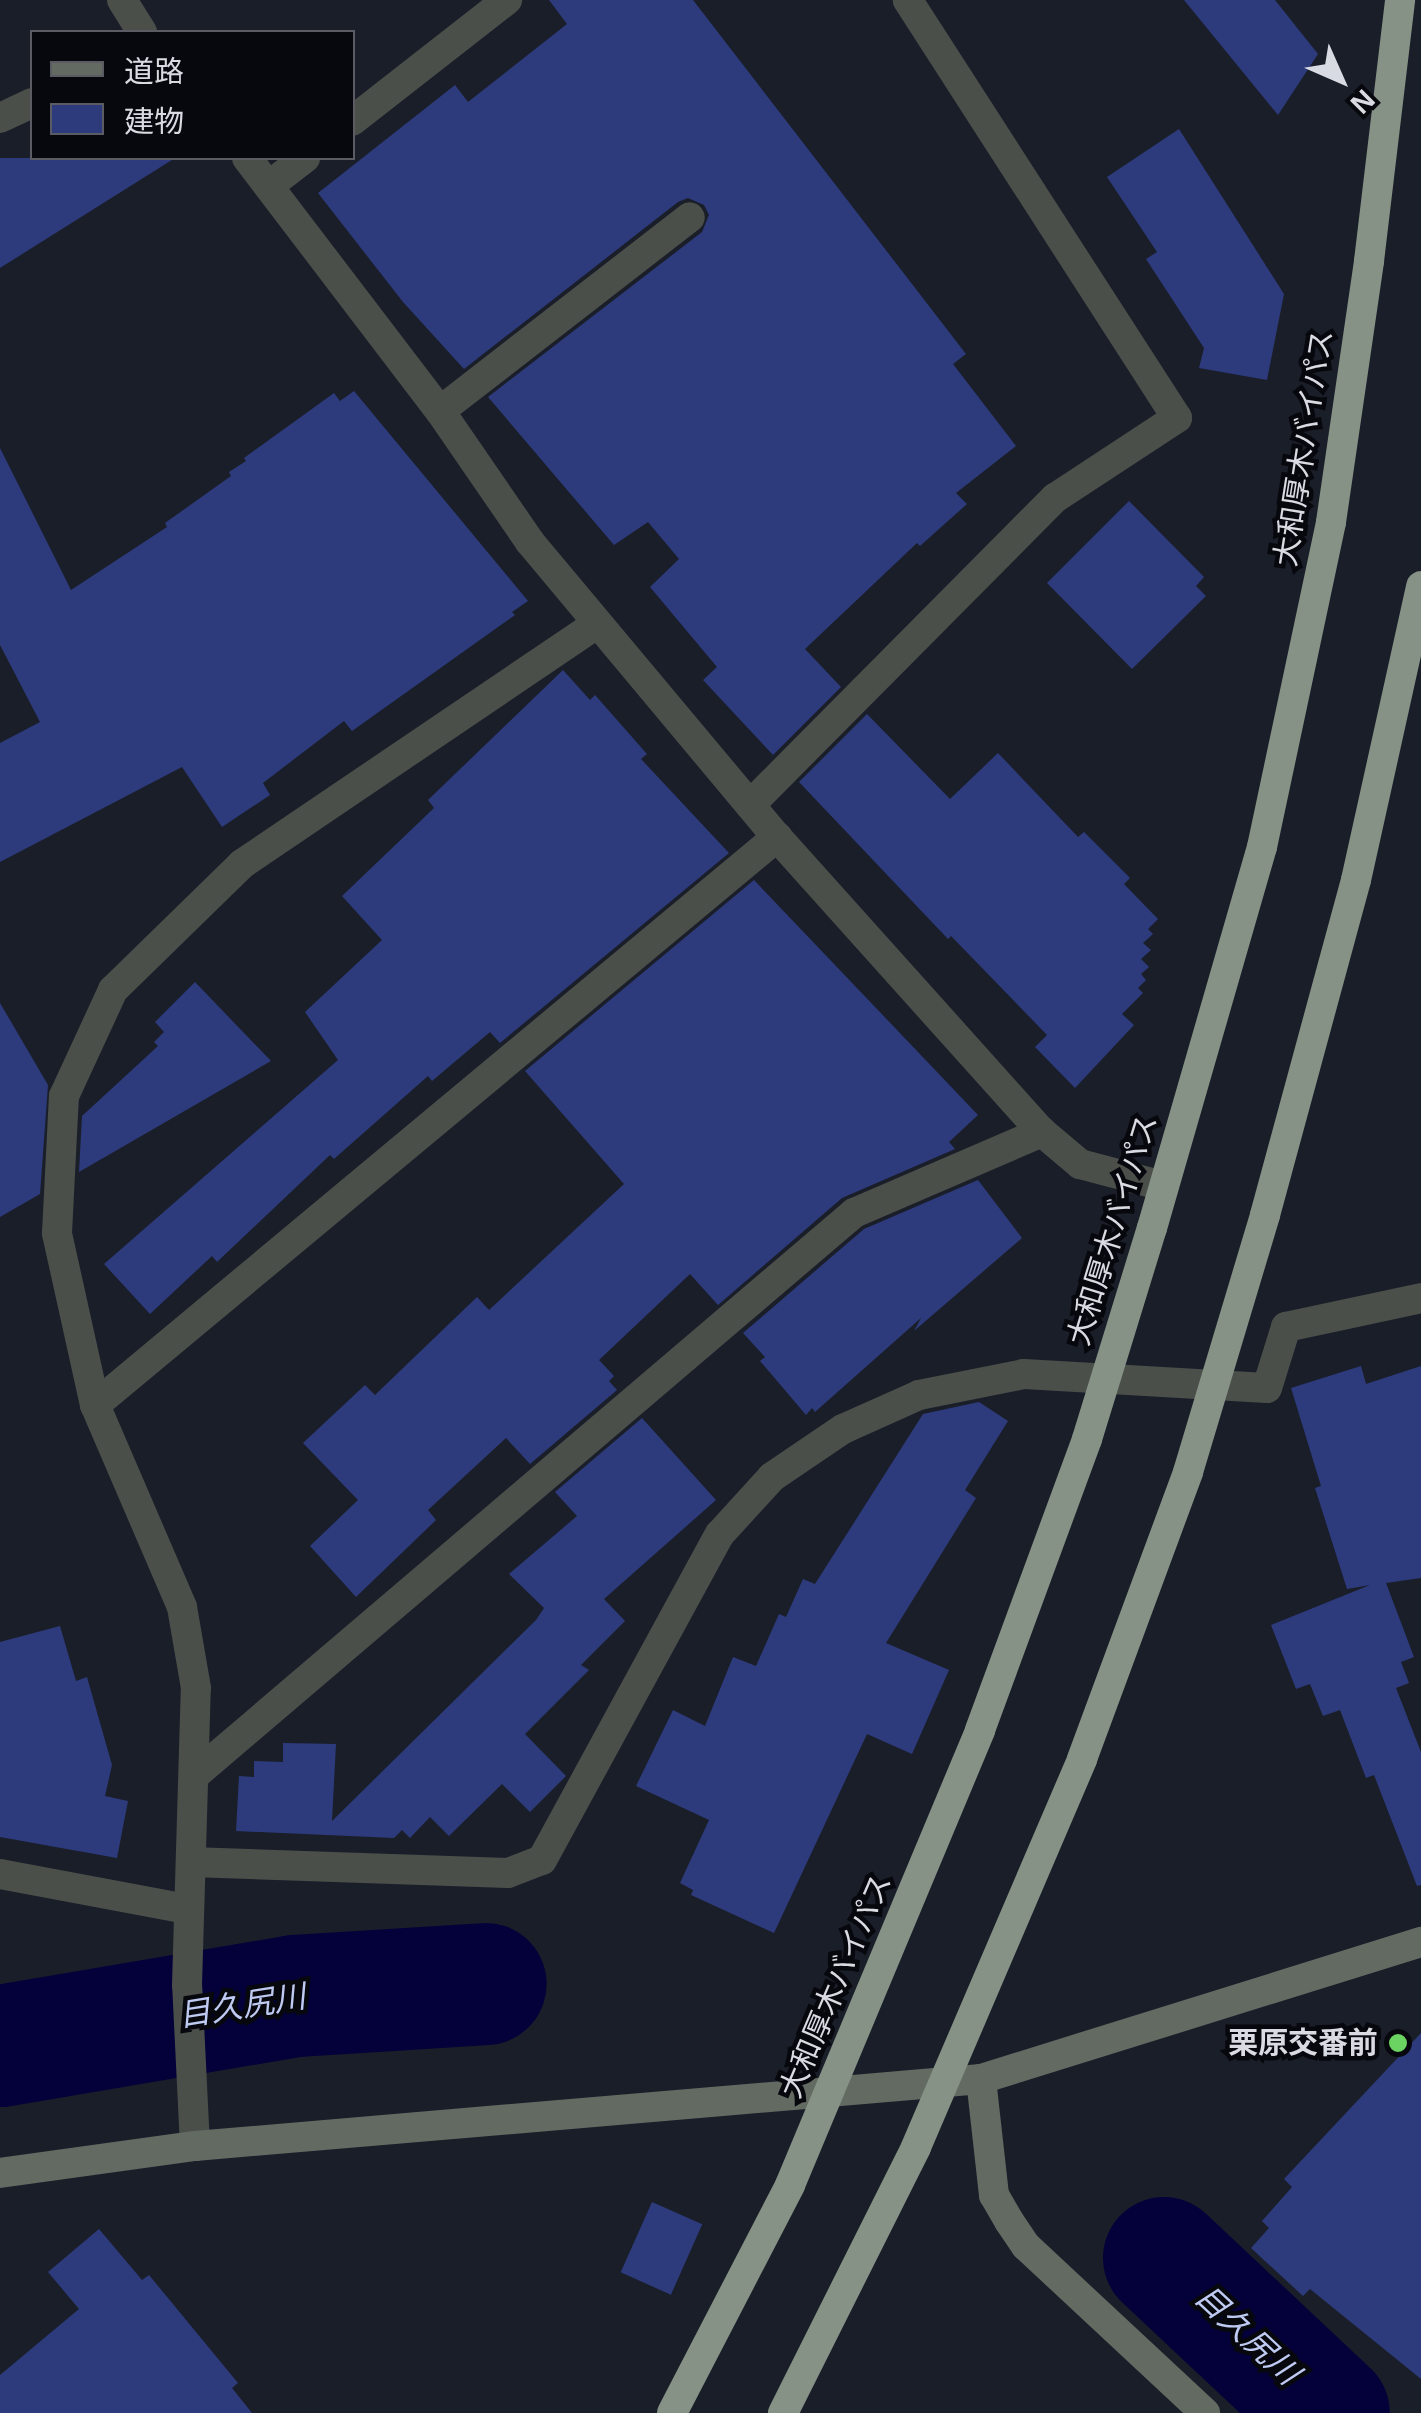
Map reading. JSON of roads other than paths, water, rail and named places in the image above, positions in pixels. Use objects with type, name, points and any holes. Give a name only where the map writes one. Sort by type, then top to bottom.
[{"type":"highway","name":"大和厚木バイパス","points":[[672,2413],[790,2185],[980,1730],[1087,1438],[1152,1228],[1262,846],[1331,522],[1370,260],[1400,0]]},
{"type":"highway","points":[[783,2413],[916,2148],[1082,1759],[1188,1472],[1266,1215],[1356,880],[1421,586]]},
{"type":"street","points":[[122,0],[141,30]]},
{"type":"street","points":[[355,119],[507,0]]},
{"type":"street","points":[[750,804],[1055,498],[1177,418],[908,0]]},
{"type":"street","points":[[0,118],[30,105]]},
{"type":"street","points":[[250,160],[440,411],[530,542],[777,838],[1042,1132],[1080,1164],[1164,1186]]},
{"type":"street","points":[[271,184],[303,160]]},
{"type":"street","points":[[440,411],[690,217]]},
{"type":"street","points":[[196,2146],[187,1986],[196,1688],[182,1607],[95,1406],[56,1234],[64,1096],[113,990],[242,864],[596,624]]},
{"type":"street","points":[[95,1406],[777,838]]},
{"type":"street","points":[[196,1774],[854,1214],[1042,1132]]},
{"type":"street","points":[[191,1862],[508,1873],[542,1860],[720,1534],[772,1477],[843,1428],[920,1395],[1024,1374],[1267,1388],[1286,1327],[1421,1298]]},
{"type":"street","points":[[0,1874],[188,1909]]},
{"type":"street","points":[[0,2173],[196,2146],[981,2078],[1421,1942]]},
{"type":"street","points":[[981,2078],[994,2195],[1009,2222],[1026,2246],[1205,2413]]},
{"type":"waterway","name":"目久尻川","points":[[0,2046],[295,1996],[486,1984]]},
{"type":"waterway","name":"目久尻川","points":[[1164,2258],[1329,2413]]},
{"type":"place","name":"栗原交番前","points":[[1398,2043]]}]
